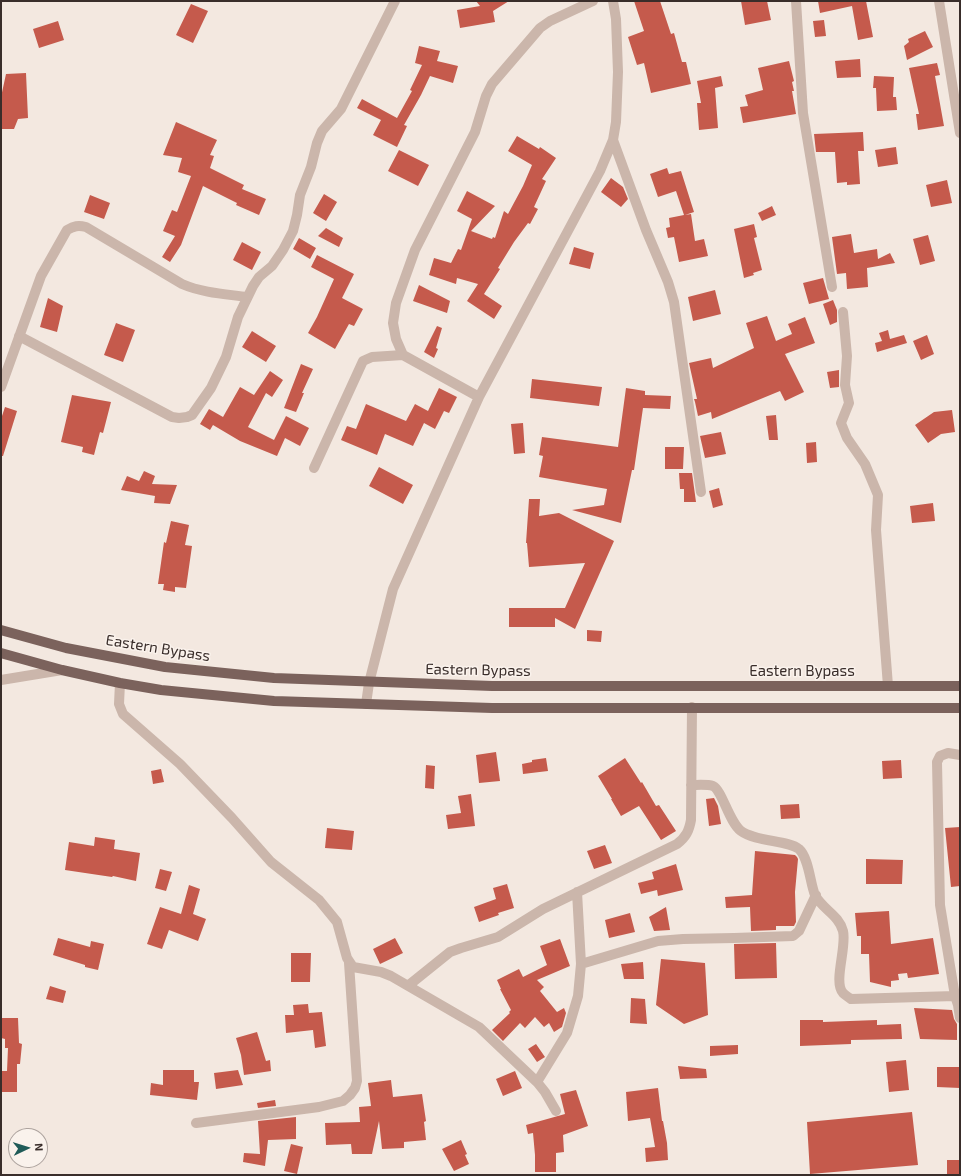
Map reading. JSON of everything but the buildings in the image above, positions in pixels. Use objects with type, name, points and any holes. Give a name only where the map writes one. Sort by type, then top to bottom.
[{"type":"main road","name":"Eastern Bypass","points":[[1,630],[66,648],[165,667],[274,678],[369,683],[492,686],[960,686]]},
{"type":"main road","points":[[1,653],[62,670],[120,683],[161,690],[274,701],[492,708],[960,708]]},
{"type":"street","points":[[19,336],[172,417],[179,418],[192,415],[211,388],[226,356],[238,317],[253,286],[259,277],[272,266],[283,250],[293,230],[300,195],[311,167],[317,143],[322,131],[341,109],[395,1]]},
{"type":"street","points":[[403,355],[396,339],[393,323],[396,303],[415,250],[475,132],[486,96],[492,84],[540,28],[550,21],[593,1]]},
{"type":"street","points":[[366,704],[369,683],[393,589],[479,397],[600,171],[613,140],[616,122],[618,72],[616,19],[613,1]]},
{"type":"street","points":[[796,1],[803,113],[832,287]]},
{"type":"street","points":[[939,1],[960,133]]},
{"type":"street","points":[[613,140],[646,230],[668,282],[674,302],[701,492]]},
{"type":"street","points":[[1,387],[41,276],[66,230],[73,226],[86,227],[193,289],[205,292],[247,297]]},
{"type":"street","points":[[842,312],[847,356],[845,385],[849,403],[841,423],[847,438],[865,464],[878,495],[876,530],[888,686]]},
{"type":"street","points":[[314,468],[364,361],[372,357],[403,355],[479,397]]},
{"type":"street","points":[[1,680],[62,670]]},
{"type":"street","points":[[120,683],[119,704],[123,714],[180,764],[232,818],[271,862],[318,900],[337,922],[349,963],[357,1080],[355,1088],[350,1095],[343,1101],[319,1107],[196,1123]]},
{"type":"street","points":[[409,986],[450,952],[498,937],[543,909],[678,844],[685,838],[689,830],[691,820],[692,707]]},
{"type":"street","points":[[960,755],[948,753],[940,756],[937,762],[940,905],[960,1018]]},
{"type":"street","points":[[691,786],[712,786],[717,789],[732,822],[741,831],[754,838],[793,846],[800,850],[816,895],[838,920],[842,930],[844,943],[839,983],[842,993],[851,999],[955,996]]},
{"type":"street","points":[[537,1082],[567,1033],[578,996],[581,964],[577,892]]},
{"type":"street","points":[[581,964],[658,941],[792,936],[799,932],[816,895]]},
{"type":"street","points":[[349,963],[353,968],[386,974],[479,1027],[537,1082],[556,1111]]}]
